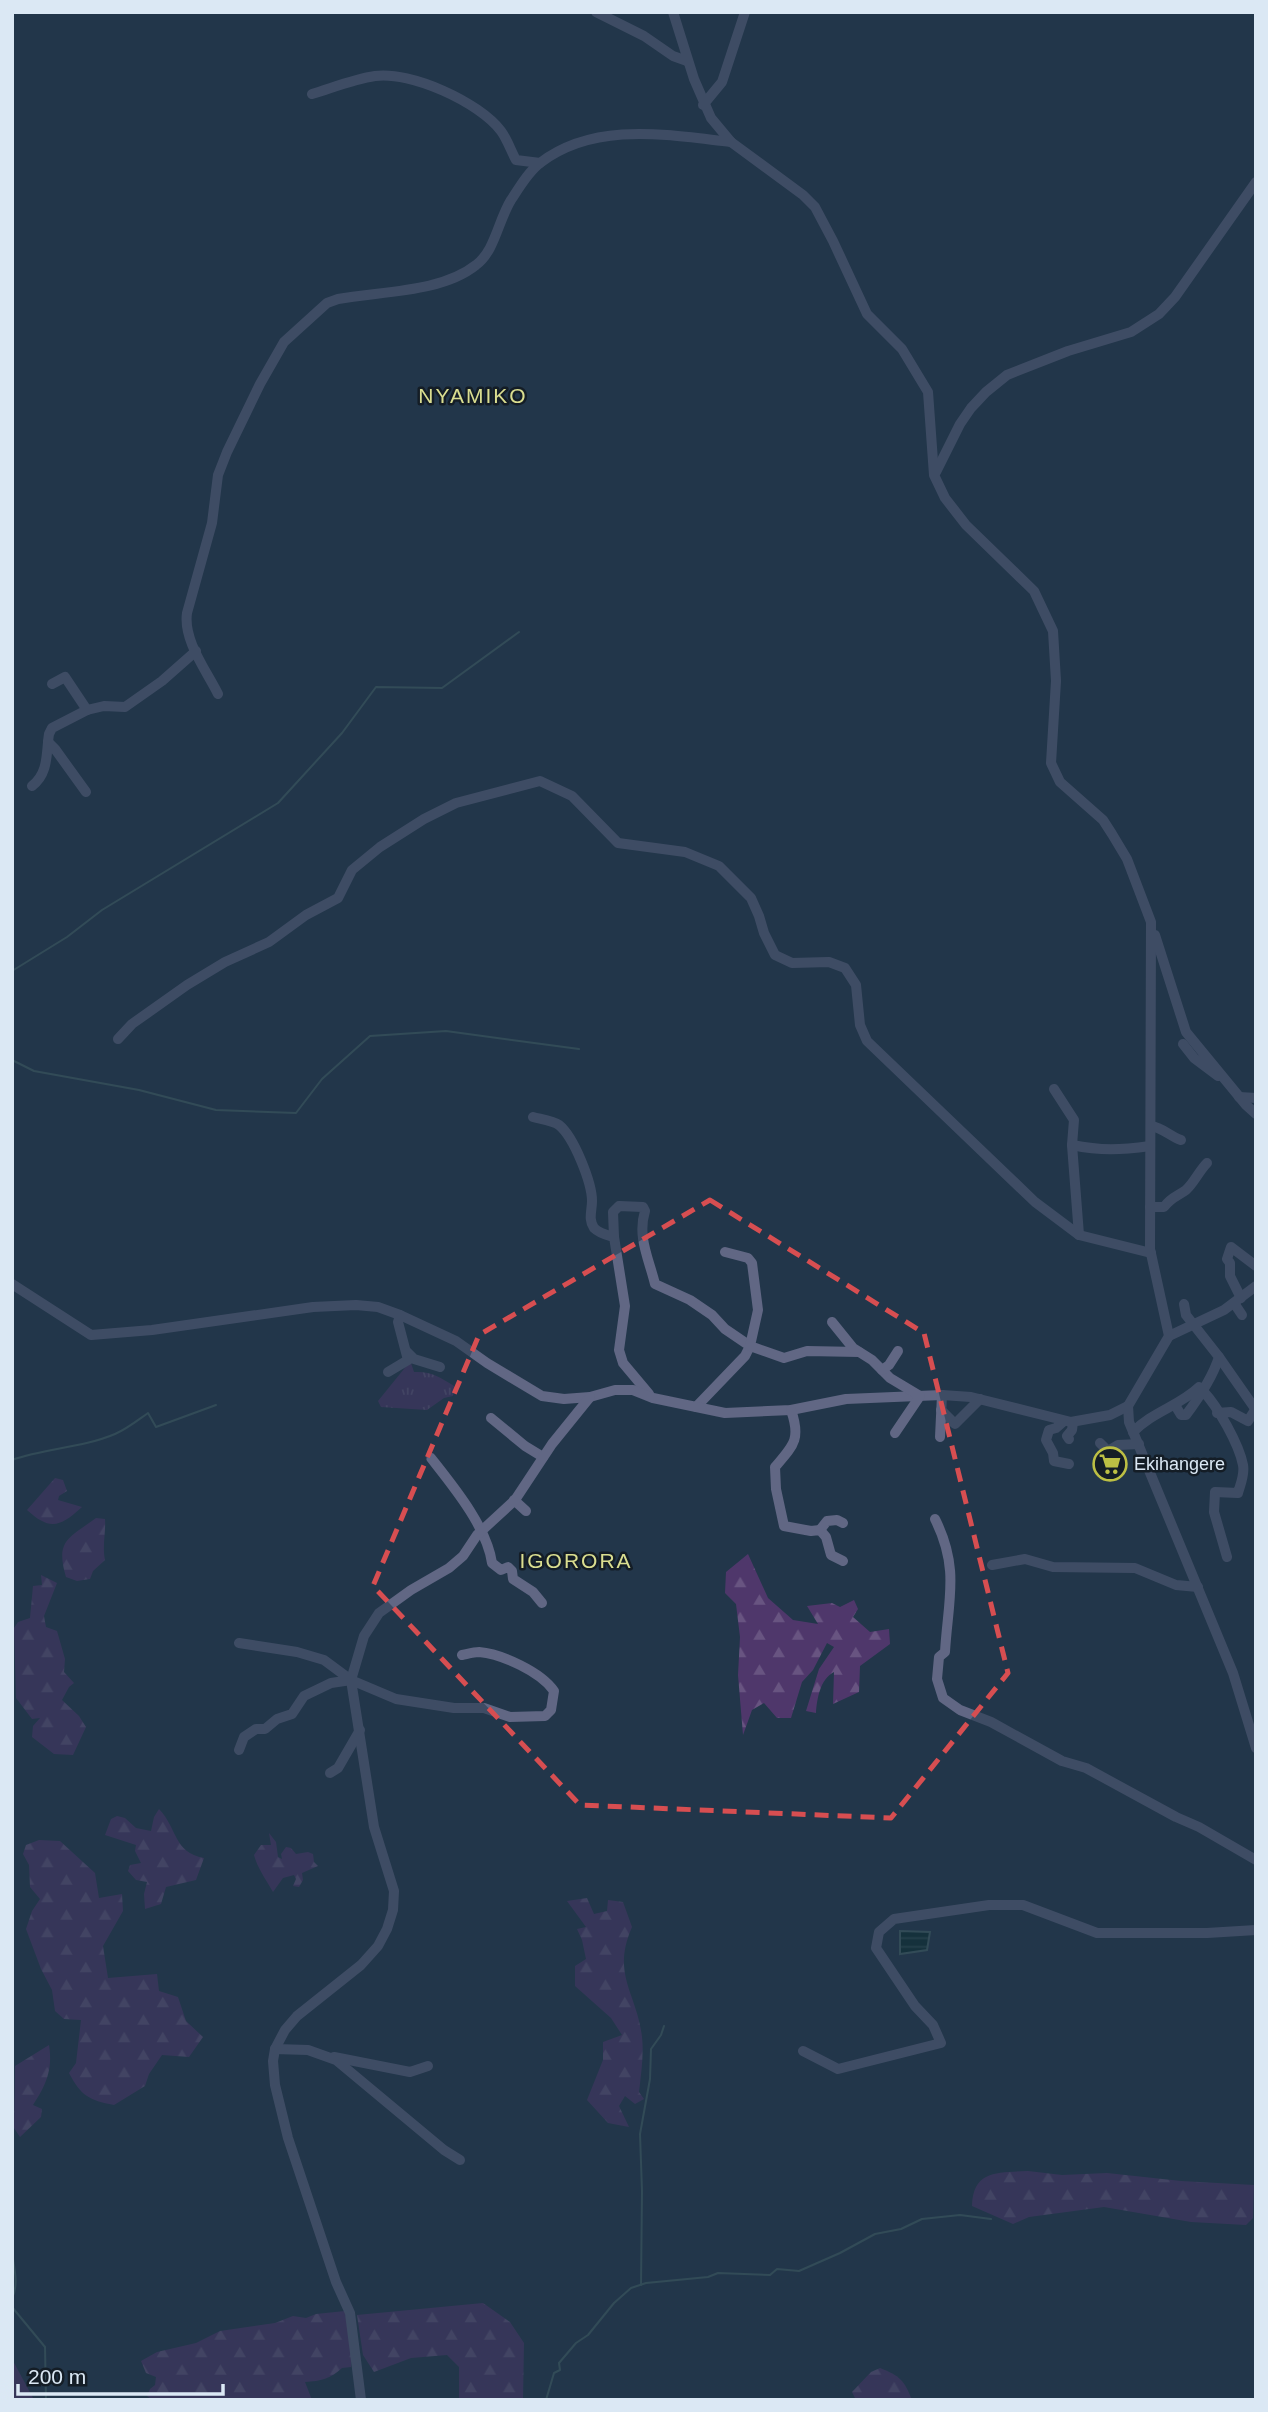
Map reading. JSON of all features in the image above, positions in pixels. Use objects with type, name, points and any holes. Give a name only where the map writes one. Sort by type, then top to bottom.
[{"type":"street","points":[[596,12],[644,36],[673,57],[687,61]]},
{"type":"street","points":[[673,12],[687,61],[704,105],[731,142],[803,195],[814,207],[834,241],[867,314],[902,349],[928,392],[934,475],[945,498],[966,525],[1034,591],[1053,631],[1056,681],[1051,763],[1060,782],[1103,820],[1127,859],[1151,922],[1186,1032],[1256,1114]]},
{"type":"street","points":[[704,105],[722,82],[746,12]]},
{"type":"street","points":[[312,94],[376,76],[410,80],[440,89],[475,106],[501,131],[516,160],[540,163]]},
{"type":"street","points":[[218,694],[186,630],[186,623],[212,523],[218,475],[254,395],[284,342],[327,303],[453,279],[477,265],[488,253],[504,210],[540,163],[579,142],[621,134],[731,142]]},
{"type":"street","points":[[934,475],[971,408],[1007,374],[1068,351],[1131,332],[1159,314],[1188,279],[1256,182]]},
{"type":"street","points":[[32,786],[44,772],[52,728],[87,710],[104,706],[125,707],[162,681],[196,651]]},
{"type":"street","points":[[52,684],[65,677],[87,710]]},
{"type":"street","points":[[48,742],[86,792]]},
{"type":"street","points":[[118,1039],[132,1024],[187,985],[225,962],[269,943],[306,915],[338,898],[352,870],[380,847],[424,819],[456,803],[540,781],[572,796],[618,843],[685,852],[719,866],[751,898],[775,955],[792,963],[829,962],[845,968],[856,985],[860,1025],[867,1041],[1035,1202],[1079,1236],[1125,1251],[1151,1253]]},
{"type":"street","points":[[1151,922],[1151,1253],[1169,1336]]},
{"type":"street","points":[[1183,1044],[1194,1058],[1226,1081]]},
{"type":"street","points":[[1054,1089],[1074,1120],[1072,1145],[1079,1236]]},
{"type":"street","points":[[1239,1097],[1256,1098]]},
{"type":"street","points":[[533,1117],[559,1125],[579,1153],[592,1200],[590,1217],[593,1226],[601,1234],[614,1237]]},
{"type":"street","points":[[1150,1126],[1162,1128],[1181,1140]]},
{"type":"street","points":[[1072,1145],[1108,1150],[1150,1146]]},
{"type":"street","points":[[1150,1207],[1164,1207],[1169,1199],[1187,1189],[1207,1163]]},
{"type":"street","points":[[653,1398],[623,1363],[619,1350],[625,1306],[614,1237],[613,1212],[619,1206],[643,1207],[645,1211],[641,1224],[642,1238],[654,1284],[690,1300],[750,1346],[785,1358],[807,1351],[859,1352]]},
{"type":"street","points":[[1242,1315],[1227,1259],[1231,1247],[1256,1266]]},
{"type":"street","points":[[696,1407],[745,1356],[758,1310],[752,1264],[748,1258],[725,1252]]},
{"type":"street","points":[[12,1284],[91,1335],[152,1330],[313,1307],[356,1304],[378,1307],[456,1341],[542,1396],[564,1399],[590,1397],[615,1390],[633,1390],[653,1398],[725,1413],[791,1410],[846,1399],[942,1395],[980,1399],[1068,1421]]},
{"type":"street","points":[[1069,1464],[1054,1461],[1046,1440],[1049,1430],[1068,1421],[1115,1413],[1128,1406],[1169,1336],[1254,1290]]},
{"type":"street","points":[[1184,1304],[1186,1315],[1255,1410],[1247,1421],[1231,1412],[1217,1413]]},
{"type":"street","points":[[388,1372],[408,1360],[398,1322],[400,1315]]},
{"type":"street","points":[[832,1322],[853,1348],[890,1378],[920,1396]]},
{"type":"street","points":[[882,1370],[889,1365],[898,1351]]},
{"type":"street","points":[[407,1352],[414,1359],[440,1367]]},
{"type":"street","points":[[1205,1387],[1219,1357]]},
{"type":"street","points":[[1131,1427],[1175,1405],[1201,1385],[1205,1387],[1217,1413],[1237,1443],[1243,1466],[1238,1493],[1215,1492],[1213,1497],[1214,1512],[1227,1557]]},
{"type":"street","points":[[940,1437],[942,1395]]},
{"type":"street","points":[[895,1433],[920,1396]]},
{"type":"street","points":[[361,2400],[351,2313],[336,2282],[288,2138],[275,2085],[273,2061],[275,2049],[285,2030],[297,2016],[361,1965],[378,1946],[393,1910],[394,1891],[374,1827],[351,1680],[364,1636],[379,1612],[455,1564],[480,1532],[514,1500],[543,1457],[590,1397]]},
{"type":"street","points":[[941,1410],[955,1424],[980,1399]]},
{"type":"street","points":[[1128,1406],[1131,1427],[1233,1673],[1256,1748]]},
{"type":"street","points":[[791,1410],[796,1424],[796,1443],[775,1467],[779,1508],[784,1526],[811,1531],[820,1530],[827,1521],[837,1520],[843,1523]]},
{"type":"street","points":[[1115,1413],[1131,1427]]},
{"type":"street","points":[[491,1418],[543,1457]]},
{"type":"street","points":[[1068,1421],[1072,1430],[1067,1436],[1069,1439]]},
{"type":"street","points":[[1100,1443],[1108,1451],[1118,1445],[1139,1444]]},
{"type":"street","points":[[431,1458],[463,1499],[490,1552],[492,1563],[501,1570],[508,1567],[513,1579],[533,1592],[542,1603]]},
{"type":"street","points":[[514,1500],[526,1511]]},
{"type":"street","points":[[935,1519],[948,1546],[951,1581],[945,1652],[939,1657],[937,1679],[943,1698],[960,1710],[991,1722],[1062,1761],[1086,1768],[1137,1794],[1256,1860]]},
{"type":"street","points":[[820,1530],[827,1537],[831,1555],[842,1561]]},
{"type":"street","points":[[992,1565],[1025,1559],[1053,1567],[1135,1568],[1176,1585],[1198,1587]]},
{"type":"street","points":[[239,1643],[297,1652],[324,1660],[351,1680],[396,1699],[454,1708],[484,1708],[510,1717],[545,1716],[551,1710],[554,1691],[547,1681],[534,1672],[513,1662],[478,1652],[461,1654]]},
{"type":"street","points":[[239,1750],[244,1737],[292,1714],[304,1696],[331,1683],[351,1680]]},
{"type":"street","points":[[330,1773],[338,1768],[360,1730]]},
{"type":"street","points":[[803,2052],[838,2069],[941,2043],[933,2025],[915,2006],[876,1948],[879,1932],[894,1919],[989,1905],[1023,1905],[1097,1933],[1256,1930]]},
{"type":"street","points":[[275,2049],[308,2050],[410,2072],[428,2066]]},
{"type":"street","points":[[330,2056],[460,2160]]},
{"type":"highlighted area","points":[[710,1200],[924,1333],[1008,1673],[891,1818],[580,1805],[373,1586],[479,1335]]},
{"type":"green space","points":[[411,1363],[414,1372],[435,1375],[454,1386],[453,1396],[444,1398],[427,1410],[381,1407],[378,1401]]},
{"type":"green space","points":[[55,1478],[63,1480],[67,1491],[59,1496],[58,1500],[82,1507],[67,1519],[49,1524],[27,1510]]},
{"type":"green space","points":[[96,1518],[105,1519],[105,1560],[93,1571],[90,1579],[77,1581],[66,1577],[62,1555],[67,1541]]},
{"type":"green space","points":[[748,1554],[768,1598],[793,1620],[818,1624],[807,1606],[832,1603],[840,1607],[854,1600],[858,1609],[853,1617],[870,1632],[889,1629],[890,1644],[860,1666],[859,1692],[833,1704],[834,1672],[822,1684],[816,1713],[806,1711],[819,1669],[834,1647],[827,1643],[813,1670],[802,1682],[791,1718],[777,1718],[764,1703],[752,1710],[743,1735],[738,1675],[740,1637],[736,1604],[725,1593],[726,1572]]},
{"type":"green space","points":[[41,1575],[57,1583],[44,1616],[46,1627],[57,1631],[65,1659],[64,1672],[74,1683],[62,1700],[86,1727],[73,1755],[54,1754],[32,1737],[33,1726],[40,1718],[32,1719],[16,1698],[14,1628],[18,1622],[30,1618],[33,1586],[42,1585]]},
{"type":"green space","points":[[159,1809],[181,1845],[194,1855],[204,1858],[196,1880],[166,1887],[161,1904],[145,1909],[144,1894],[147,1882],[136,1880],[128,1871],[130,1865],[141,1863],[135,1851],[136,1845],[105,1835],[111,1819],[117,1816],[125,1818],[136,1828],[151,1831]]},
{"type":"green space","points":[[269,1833],[276,1842],[278,1857],[282,1859],[281,1854],[286,1847],[296,1854],[313,1854],[314,1862],[318,1866],[302,1873],[303,1880],[299,1887],[293,1886],[296,1879],[294,1875],[283,1878],[273,1892],[257,1864],[254,1855],[261,1845],[271,1845]]},
{"type":"green space","points":[[39,1840],[60,1841],[95,1873],[99,1898],[122,1894],[123,1911],[103,1946],[108,1978],[157,1974],[159,1991],[178,1997],[186,2021],[203,2037],[189,2057],[162,2055],[149,2074],[145,2086],[114,2105],[87,2096],[69,2073],[76,2063],[81,2020],[64,2019],[55,2011],[52,1990],[26,1929],[32,1911],[40,1899],[30,1887],[29,1865],[23,1854],[26,1845]]},
{"type":"green space","points":[[587,1898],[594,1914],[607,1911],[608,1900],[623,1902],[632,1927],[624,1958],[627,1984],[642,2037],[639,2092],[644,2099],[635,2104],[625,2096],[619,2106],[629,2127],[608,2123],[587,2100],[603,2060],[603,2042],[622,2035],[611,2018],[575,1986],[575,1966],[586,1959],[577,1929],[586,1927],[567,1901]]},
{"type":"green space","points":[[49,2045],[47,2077],[33,2105],[42,2109],[41,2117],[20,2137],[14,2128],[15,2066]]},
{"type":"green space","points":[[1028,2171],[1062,2175],[1107,2173],[1254,2185],[1253,2218],[1246,2225],[1191,2222],[1104,2207],[1029,2217],[1013,2224],[972,2206],[977,2185],[983,2179],[998,2173]]},
{"type":"green space","points":[[483,2303],[510,2322],[524,2343],[523,2400],[459,2400],[459,2367],[447,2355],[411,2358],[374,2372],[363,2355],[357,2315]]},
{"type":"green space","points":[[345,2311],[352,2354],[351,2367],[342,2368],[325,2379],[305,2382],[312,2400],[153,2400],[147,2396],[155,2385],[156,2377],[146,2373],[141,2361],[157,2352],[196,2343],[220,2331],[275,2323],[293,2316],[306,2318],[316,2314]]},
{"type":"green space","points":[[12,2359],[33,2398],[33,2400],[12,2400]]},
{"type":"green space","points":[[880,2368],[900,2379],[912,2400],[856,2400],[852,2392],[871,2372]]},
{"type":"shaded area","points":[[900,1931],[930,1932],[927,1950],[900,1954]]},
{"type":"waterway","points":[[12,971],[67,937],[102,910],[278,803],[342,733],[376,687],[442,688],[519,632]]},
{"type":"waterway","points":[[12,1060],[34,1071],[139,1090],[216,1110],[296,1113],[322,1079],[370,1036],[446,1031],[579,1049]]},
{"type":"waterway","points":[[12,1460],[102,1439],[124,1430],[148,1413],[156,1427],[216,1405]]},
{"type":"waterway","points":[[641,2285],[640,2134],[650,2079],[651,2049],[664,2026]]},
{"type":"waterway","points":[[546,2400],[554,2373],[560,2370],[559,2363],[631,2288],[646,2283],[708,2277],[718,2273],[770,2275],[777,2269],[799,2271],[875,2234],[901,2229],[922,2219],[960,2215],[991,2219]]},
{"type":"waterway","points":[[12,2253],[16,2282],[12,2298]]},
{"type":"waterway","points":[[12,2307],[45,2347],[46,2400]]},
{"type":"place","name":"Ekihangere","points":[[1110,1464]]},
{"type":"district","name":"NYAMIKO","points":[[473,395]]},
{"type":"district","name":"IGORORA","points":[[576,1560]]}]
